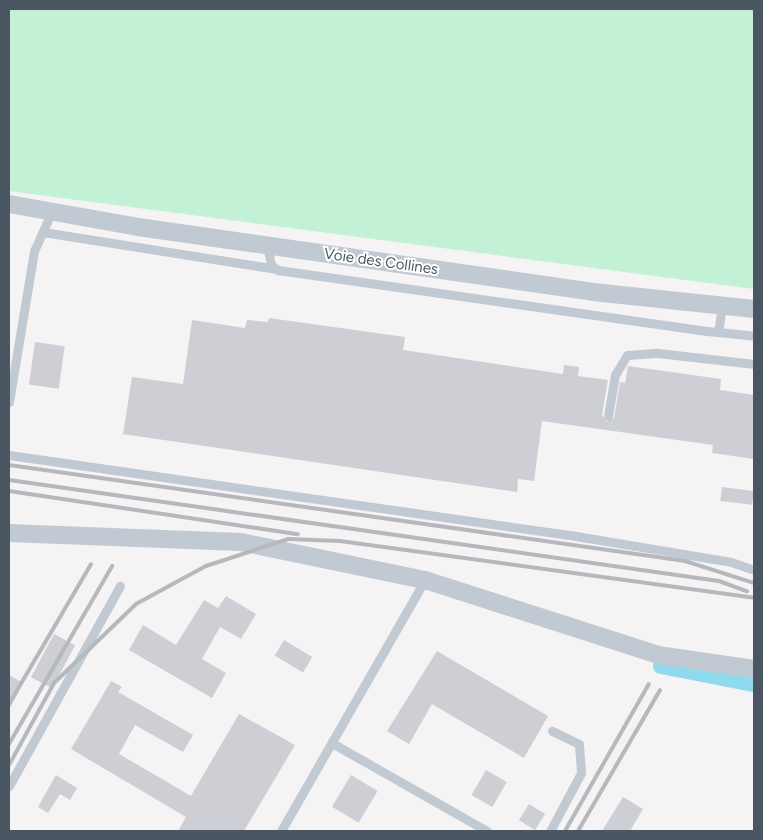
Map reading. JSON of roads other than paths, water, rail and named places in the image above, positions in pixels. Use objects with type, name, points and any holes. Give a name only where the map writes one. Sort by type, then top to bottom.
[{"type":"street","name":"Voie des Collines","points":[[9,204],[184,234],[593,292],[754,309]]},
{"type":"street","points":[[9,533],[241,542],[425,580],[658,655],[754,669]]},
{"type":"lane","points":[[9,402],[34,251],[52,211]]},
{"type":"lane","points":[[43,232],[276,269],[754,336]]},
{"type":"lane","points":[[180,254],[184,234]]},
{"type":"lane","points":[[267,246],[276,269]]},
{"type":"lane","points":[[718,332],[722,306]]},
{"type":"lane","points":[[608,416],[615,375],[627,355],[658,352],[754,364]]},
{"type":"lane","points":[[9,454],[586,538],[732,562],[754,570]]},
{"type":"lane","points":[[281,831],[425,580]]},
{"type":"lane","points":[[9,786],[120,586]]},
{"type":"lane","points":[[550,831],[581,773],[579,744],[552,731]]},
{"type":"lane","points":[[332,743],[487,831]]},
{"type":"waterway","points":[[661,666],[754,684]]},
{"type":"railway","points":[[9,465],[685,561],[754,583]]},
{"type":"railway","points":[[9,480],[719,581],[747,591]]},
{"type":"railway","points":[[9,491],[298,534]]},
{"type":"railway","points":[[9,765],[54,683],[136,604],[206,566],[288,539],[340,541],[754,598]]},
{"type":"railway","points":[[9,704],[91,564]]},
{"type":"railway","points":[[9,744],[112,566]]},
{"type":"railway","points":[[565,831],[649,684]]},
{"type":"railway","points":[[578,831],[660,690]]}]
